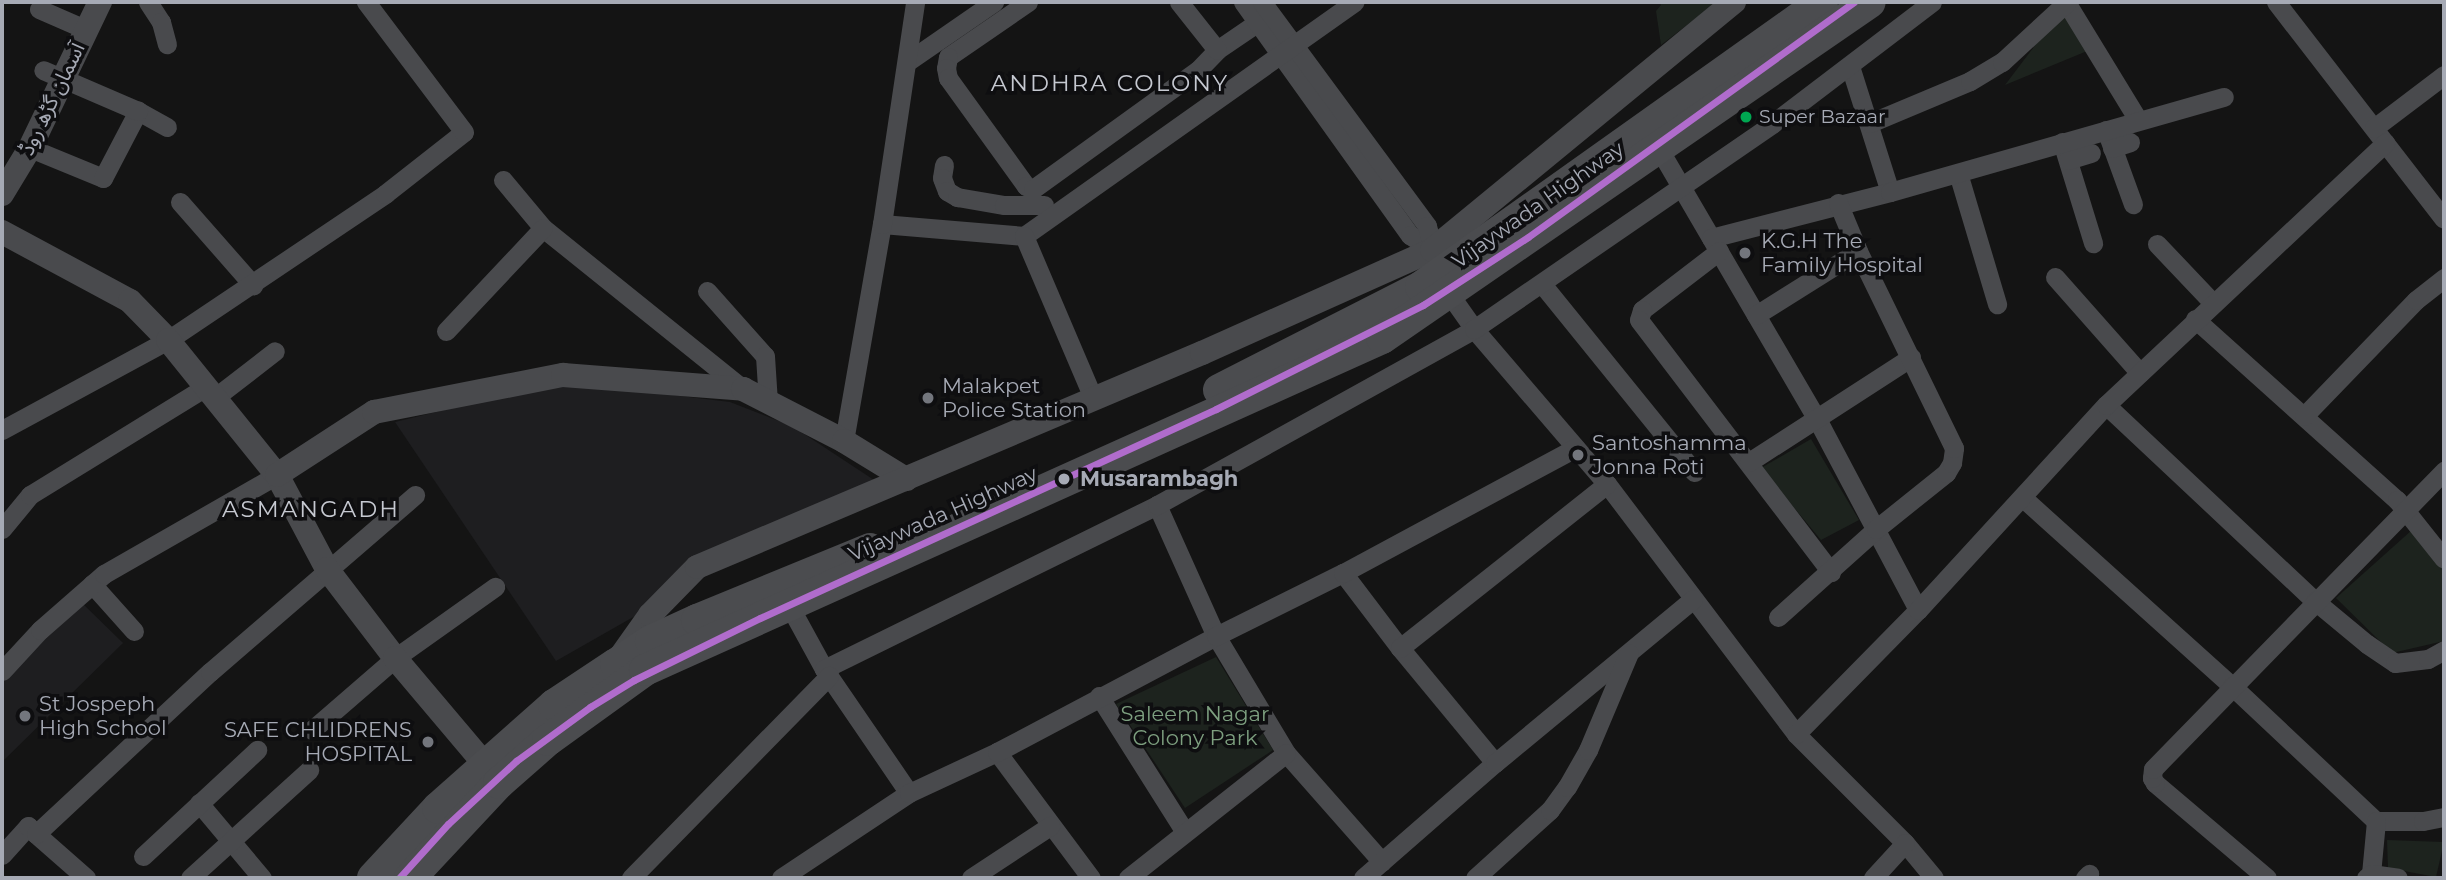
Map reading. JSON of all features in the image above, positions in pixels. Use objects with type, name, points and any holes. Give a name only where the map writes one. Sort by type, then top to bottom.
[{"type":"highway","name":"Vijaywada Highway","points":[[410,878],[499,782],[548,740],[645,670],[790,607],[1325,352],[1822,2]]},
{"type":"highway","name":"Vijaywada Highway","points":[[1441,272],[1659,149],[1870,2]]},
{"type":"highway","name":"Vijaywada Highway","points":[[373,878],[438,808],[554,705],[651,641],[936,520],[1272,365],[1325,352]]},
{"type":"street","name":"آسمان گڑھ روڈ","points":[[2,194],[30,148],[53,74],[87,30],[100,2]]},
{"type":"street","points":[[148,2],[161,22],[167,44]]},
{"type":"street","points":[[2,430],[167,340],[253,285],[385,194],[464,132],[366,2]]},
{"type":"street","points":[[844,441],[882,224],[915,2]]},
{"type":"street","points":[[907,62],[994,2]]},
{"type":"street","points":[[1028,2],[948,57],[946,68],[948,78],[1026,186],[1043,203]]},
{"type":"street","points":[[1179,2],[1217,50]]},
{"type":"street","points":[[1243,2],[1258,22],[1289,51],[1427,226],[1441,272],[1474,329],[1607,484],[1796,734],[1905,844],[1934,878]]},
{"type":"street","points":[[1262,2],[1289,51]]},
{"type":"street","points":[[944,164],[942,178],[947,191],[957,197],[1004,205],[1043,203],[1289,51],[1355,2]]},
{"type":"street","points":[[616,664],[650,615],[697,567],[1093,398],[1441,272],[1734,2]]},
{"type":"street","points":[[631,878],[826,672],[1157,505],[1474,329],[1542,284],[1681,184],[1772,124],[1933,2]]},
{"type":"street","points":[[1870,123],[1970,81],[2002,62],[2066,2],[2138,120]]},
{"type":"street","points":[[2284,5],[2379,136],[2444,219]]},
{"type":"street","points":[[39,9],[87,30]]},
{"type":"street","points":[[1024,236],[1043,203],[1198,71],[1217,50],[1258,22]]},
{"type":"street","points":[[1850,66],[1890,192]]},
{"type":"street","points":[[53,74],[138,111],[167,127]]},
{"type":"street","points":[[1796,734],[1918,610],[2106,405],[2444,75]]},
{"type":"street","points":[[1831,572],[1639,320],[1642,310],[1715,244],[1838,203],[1958,173],[2116,140],[2138,120],[2224,97]]},
{"type":"street","points":[[30,148],[103,178],[138,111]]},
{"type":"street","points":[[2116,140],[2133,204]]},
{"type":"street","points":[[1659,149],[1817,419],[1918,610]]},
{"type":"street","points":[[2065,151],[2091,153]]},
{"type":"street","points":[[2065,151],[2094,243]]},
{"type":"street","points":[[1958,173],[1997,304]]},
{"type":"street","points":[[503,180],[543,228],[743,389],[844,441],[906,479]]},
{"type":"street","points":[[180,202],[253,285]]},
{"type":"street","points":[[1778,617],[1876,529],[1946,473],[1952,463],[1954,448],[1858,251],[1838,203]]},
{"type":"street","points":[[882,224],[1024,236]]},
{"type":"street","points":[[446,331],[543,228]]},
{"type":"street","points":[[2,232],[130,301],[167,340],[277,475],[327,569],[395,658],[486,767]]},
{"type":"street","points":[[1024,236],[1093,398]]},
{"type":"street","points":[[2157,244],[2213,303]]},
{"type":"street","points":[[1756,315],[1858,251]]},
{"type":"street","points":[[2055,277],[2140,373]]},
{"type":"street","points":[[2304,416],[2416,300],[2444,278]]},
{"type":"street","points":[[1542,284],[1694,472]]},
{"type":"street","points":[[707,291],[765,356],[768,402]]},
{"type":"street","points":[[2195,319],[2404,509],[2444,559]]},
{"type":"street","points":[[2,530],[30,495],[208,393],[275,351]]},
{"type":"street","points":[[1749,462],[1911,357]]},
{"type":"street","points":[[2,671],[40,630],[104,574],[277,475],[374,412],[563,375],[743,389]]},
{"type":"street","points":[[2106,405],[2315,601],[2395,663],[2428,659],[2444,650]]},
{"type":"street","points":[[781,878],[909,793],[997,752],[1099,696],[1343,573],[1575,448]]},
{"type":"street","points":[[2267,878],[2152,778],[2153,769],[2444,471]]},
{"type":"street","points":[[1400,648],[1607,484]]},
{"type":"street","points":[[36,834],[327,569],[415,495]]},
{"type":"street","points":[[2023,498],[2232,686],[2376,821],[2423,821],[2444,817]]},
{"type":"street","points":[[1157,505],[1216,636],[1286,753],[1382,862]]},
{"type":"street","points":[[1343,573],[1400,648],[1495,762]]},
{"type":"street","points":[[92,584],[134,631]]},
{"type":"street","points":[[312,730],[395,658],[495,587]]},
{"type":"street","points":[[1363,878],[1495,762],[1693,599]]},
{"type":"street","points":[[790,607],[826,672],[909,793]]},
{"type":"street","points":[[1475,878],[1550,810],[1567,787],[1588,750],[1630,649]]},
{"type":"street","points":[[1099,696],[1185,832]]},
{"type":"street","points":[[143,856],[257,750]]},
{"type":"street","points":[[997,752],[1091,878]]},
{"type":"street","points":[[1128,878],[1286,753]]},
{"type":"street","points":[[190,878],[309,770]]},
{"type":"street","points":[[199,803],[262,878]]},
{"type":"street","points":[[2376,821],[2368,876],[2398,878]]},
{"type":"street","points":[[2,855],[28,826],[86,878]]},
{"type":"street","points":[[971,878],[1050,826]]},
{"type":"street","points":[[1872,878],[1905,844]]},
{"type":"shaded area","points":[[598,386],[730,402],[792,426],[874,480],[556,661],[395,422],[539,387]]},
{"type":"shaded area","name":"St Jospeph High School","points":[[81,602],[123,643],[2,762],[2,674]]},
{"type":"green space","points":[[1659,2],[1717,2],[1661,45],[1656,11],[1661,5]]},
{"type":"green space","points":[[2064,7],[2092,49],[2005,85]]},
{"type":"green space","points":[[1811,439],[1859,520],[1821,540],[1761,468]]},
{"type":"green space","points":[[2412,530],[2444,570],[2444,641],[2392,653],[2336,598]]},
{"type":"green space","name":"Saleem Nagar Colony Park","points":[[1216,657],[1273,750],[1185,808],[1116,704]]},
{"type":"green space","points":[[2387,840],[2444,842],[2436,877],[2388,868]]},
{"type":"transit line","points":[[399,878],[448,824],[516,761],[590,707],[634,680],[760,618],[1216,409],[1423,305],[1528,237],[1854,2]]},
{"type":"place","name":"Super Bazaar","points":[[1746,117]]},
{"type":"place","name":"K.G.H The Family Hospital","points":[[1745,253]]},
{"type":"place","name":"Malakpet Police Station","points":[[928,398]]},
{"type":"place","name":"Santoshamma Jonna Roti","points":[[1578,455]]},
{"type":"place","name":"Musarambagh","points":[[1064,479]]},
{"type":"place","name":"St Jospeph High School","points":[[25,716]]},
{"type":"place","name":"SAFE CHLIDRENS HOSPITAL","points":[[428,742]]},
{"type":"district","name":"ANDHRA COLONY","points":[[1110,83]]},
{"type":"district","name":"ASMANGADH","points":[[311,509]]}]
